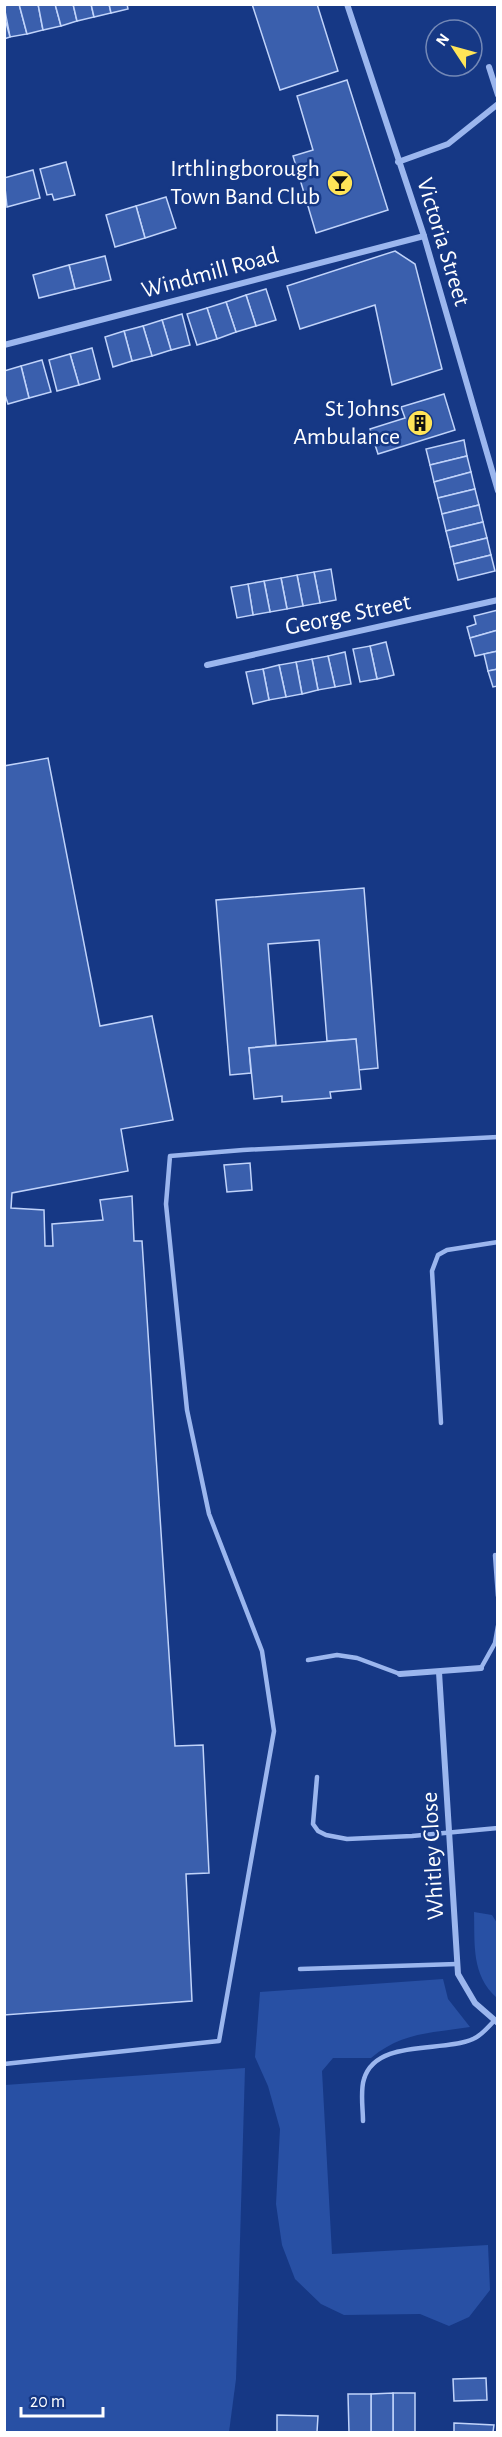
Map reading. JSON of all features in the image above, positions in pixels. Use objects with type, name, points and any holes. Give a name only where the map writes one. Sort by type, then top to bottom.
[{"type":"street","name":"Victoria Street","points":[[347,4],[424,236],[498,491]]},
{"type":"street","points":[[489,66],[498,95]]},
{"type":"street","points":[[398,162],[448,144],[498,104]]},
{"type":"street","name":"Windmill Road","points":[[4,345],[424,236]]},
{"type":"street","name":"George Street","points":[[207,665],[498,600]]},
{"type":"street","points":[[400,1674],[481,1668]]},
{"type":"street","name":"Whitley Close","points":[[439,1672],[458,1974],[475,2003],[496,2022]]},
{"type":"lane","points":[[4,2064],[219,2042],[274,1731],[262,1651],[209,1514],[187,1410],[166,1204],[170,1156],[498,1137]]},
{"type":"lane","points":[[441,1423],[432,1271],[438,1256],[447,1250],[498,1242]]},
{"type":"lane","points":[[495,1555],[498,1596]]},
{"type":"lane","points":[[481,1668],[495,1643],[498,1626]]},
{"type":"lane","points":[[308,1659],[336,1654],[357,1658],[400,1674]]},
{"type":"lane","points":[[317,1778],[313,1824],[318,1831],[326,1835],[347,1839],[498,1828]]},
{"type":"lane","points":[[300,1969],[457,1964]]},
{"type":"lane","points":[[363,2121],[363,2081],[374,2064],[401,2050],[474,2039],[496,2022]]},
{"type":"shaded area","points":[[474,1912],[492,1915],[497,1923],[497,1998],[483,1979],[476,1958]]},
{"type":"shaded area","points":[[443,1979],[448,1999],[470,2027],[406,2038],[383,2049],[371,2058],[333,2058],[322,2071],[332,2254],[488,2245],[490,2290],[469,2317],[449,2326],[420,2314],[344,2315],[321,2304],[295,2279],[282,2245],[276,2204],[280,2129],[268,2086],[255,2057],[260,1992]]},
{"type":"shaded area","points":[[245,2068],[236,2379],[229,2432],[5,2432],[5,2085]]},
{"type":"building","points":[[19,4],[27,34],[10,37],[4,6]]},
{"type":"building","points":[[19,4],[38,4],[43,30],[27,34]]},
{"type":"building","points":[[38,4],[55,4],[61,26],[43,30]]},
{"type":"building","points":[[55,4],[73,4],[77,21],[61,26]]},
{"type":"building","points":[[73,4],[91,4],[94,17],[77,21]]},
{"type":"building","points":[[91,4],[109,4],[111,13],[94,17]]},
{"type":"building","points":[[109,4],[127,4],[128,9],[111,13]]},
{"type":"building","points":[[252,4],[317,4],[338,71],[280,90]]},
{"type":"building","points":[[4,15],[10,37],[4,39]]},
{"type":"building","name":"Irthlingborough Town Band Club","points":[[347,80],[388,210],[316,233],[293,156],[313,150],[297,96]]},
{"type":"building","points":[[66,162],[75,195],[54,200],[52,194],[47,195],[40,169]]},
{"type":"building","points":[[33,170],[40,198],[7,207],[4,178]]},
{"type":"building","points":[[166,197],[176,228],[145,238],[136,206]]},
{"type":"building","points":[[136,206],[145,238],[115,247],[106,215]]},
{"type":"building","points":[[395,251],[415,264],[442,369],[392,385],[375,305],[300,329],[287,286]]},
{"type":"building","points":[[105,256],[111,280],[75,289],[69,265]]},
{"type":"building","points":[[69,265],[75,289],[39,298],[33,275]]},
{"type":"building","points":[[266,289],[276,320],[256,326],[246,295]]},
{"type":"building","points":[[246,295],[256,326],[236,332],[226,302]]},
{"type":"building","points":[[226,302],[236,332],[217,339],[207,308]]},
{"type":"building","points":[[207,308],[217,339],[197,345],[187,314]]},
{"type":"building","points":[[182,314],[190,345],[171,350],[162,320]]},
{"type":"building","points":[[162,320],[171,350],[152,356],[143,326]]},
{"type":"building","points":[[143,326],[152,356],[132,361],[124,331]]},
{"type":"building","points":[[124,331],[132,361],[113,367],[105,337]]},
{"type":"building","points":[[92,348],[100,379],[79,385],[70,354]]},
{"type":"building","points":[[70,354],[79,385],[57,391],[49,360]]},
{"type":"building","points":[[42,360],[51,392],[29,398],[21,366]]},
{"type":"building","points":[[21,366],[29,398],[8,404],[4,392],[4,371]]},
{"type":"building","name":"St Johns Ambulance","points":[[444,394],[455,430],[378,454],[370,429],[405,418],[401,407]]},
{"type":"building","points":[[464,440],[467,456],[430,465],[426,449]]},
{"type":"building","points":[[467,456],[471,472],[434,482],[430,465]]},
{"type":"building","points":[[471,472],[475,489],[438,498],[434,482]]},
{"type":"building","points":[[475,489],[479,505],[442,514],[438,498]]},
{"type":"building","points":[[479,505],[483,522],[446,531],[442,514]]},
{"type":"building","points":[[483,522],[487,538],[450,547],[446,531]]},
{"type":"building","points":[[487,538],[491,555],[454,564],[450,547]]},
{"type":"building","points":[[491,555],[495,571],[458,580],[454,564]]},
{"type":"building","points":[[331,569],[336,600],[320,603],[314,572]]},
{"type":"building","points":[[314,572],[320,603],[303,606],[297,575]]},
{"type":"building","points":[[297,575],[303,606],[287,609],[281,578]]},
{"type":"building","points":[[281,578],[287,609],[270,612],[264,581]]},
{"type":"building","points":[[264,581],[270,612],[253,615],[248,584]]},
{"type":"building","points":[[248,584],[253,615],[237,618],[231,587]]},
{"type":"building","points":[[498,610],[498,630],[470,638],[467,627],[476,624],[474,616]]},
{"type":"building","points":[[498,630],[498,651],[475,656],[470,638]]},
{"type":"building","points":[[386,642],[394,675],[377,679],[370,646]]},
{"type":"building","points":[[370,646],[377,679],[360,682],[353,649]]},
{"type":"building","points":[[498,651],[498,669],[488,671],[484,654]]},
{"type":"building","points":[[345,652],[351,684],[335,687],[328,656]]},
{"type":"building","points":[[328,656],[335,687],[318,690],[312,659]]},
{"type":"building","points":[[312,659],[318,690],[302,694],[296,662]]},
{"type":"building","points":[[296,662],[302,694],[286,697],[279,665]]},
{"type":"building","points":[[279,665],[286,697],[269,700],[263,669]]},
{"type":"building","points":[[263,669],[269,700],[253,704],[246,672]]},
{"type":"building","points":[[498,669],[498,686],[493,687],[488,671]]},
{"type":"building","points":[[48,758],[100,1026],[152,1016],[173,1120],[121,1129],[128,1171],[12,1193],[11,1208],[44,1210],[45,1246],[53,1246],[52,1224],[103,1220],[100,1200],[132,1196],[134,1241],[142,1241],[175,1746],[203,1745],[209,1873],[186,1874],[192,2001],[4,2015],[4,766]]},
{"type":"building","points":[[364,888],[378,1068],[358,1070],[356,1039],[327,1041],[319,940],[268,944],[276,1045],[249,1048],[251,1073],[230,1075],[216,900]]},
{"type":"building","points":[[356,1039],[361,1089],[330,1092],[331,1098],[282,1102],[282,1096],[254,1099],[249,1048]]},
{"type":"building","points":[[250,1163],[252,1190],[227,1192],[224,1165]]},
{"type":"building","points":[[486,2378],[487,2400],[454,2401],[453,2379]]},
{"type":"building","points":[[393,2393],[415,2393],[415,2432],[393,2432]]},
{"type":"building","points":[[393,2393],[393,2432],[371,2432],[371,2394]]},
{"type":"building","points":[[348,2394],[371,2394],[371,2432],[349,2432]]},
{"type":"building","points":[[277,2415],[318,2416],[317,2432],[277,2432]]},
{"type":"building","points":[[454,2423],[494,2425],[493,2432],[454,2432]]},
{"type":"place","name":"Irthlingborough Town Band Club","points":[[340,183]]},
{"type":"place","name":"St Johns Ambulance","points":[[420,423]]}]
